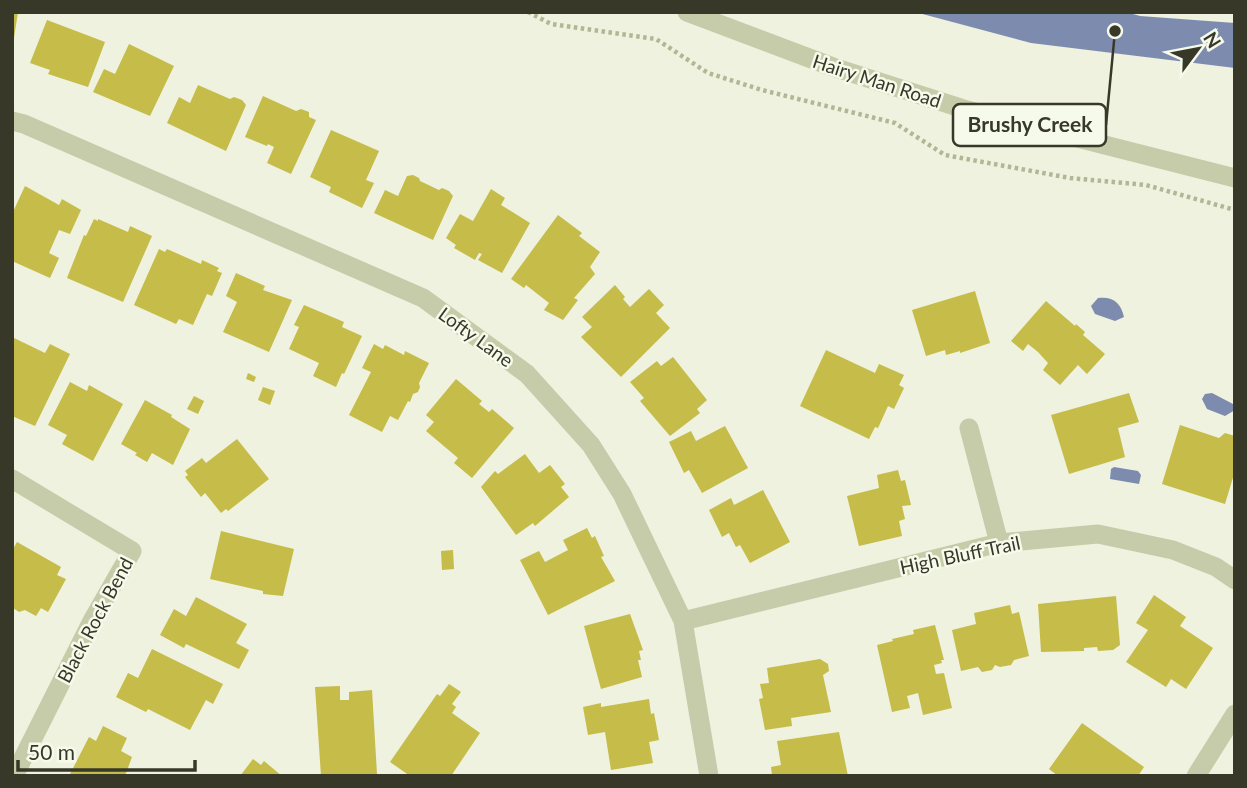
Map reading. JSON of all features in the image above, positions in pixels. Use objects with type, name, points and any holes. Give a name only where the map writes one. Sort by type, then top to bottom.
[{"type":"street","name":"Hairy Man Road","points":[[687,12],[833,67],[967,110],[1235,178]]},
{"type":"street","name":"Lofty Lane","points":[[12,121],[200,199],[423,298],[527,374],[591,445],[622,494],[683,621],[709,776]]},
{"type":"street","points":[[968,428],[999,543]]},
{"type":"street","name":"Black Rock Bend","points":[[12,479],[132,551],[92,621],[14,776]]},
{"type":"street","name":"High Bluff Trail","points":[[683,621],[999,543],[1098,534],[1173,550],[1216,567],[1235,580]]},
{"type":"street","points":[[1196,776],[1235,714]]},
{"type":"path","points":[[528,12],[551,24],[656,39],[708,73],[762,90],[895,123],[945,155],[1070,178],[1146,186],[1235,211]]},
{"type":"water","points":[[915,12],[1126,12],[1140,16],[1235,23],[1235,68],[1031,43]]},
{"type":"water","points":[[1098,298],[1108,298],[1116,302],[1124,317],[1115,321],[1095,314],[1091,306]]},
{"type":"water","points":[[1212,393],[1233,404],[1235,410],[1225,416],[1207,409],[1202,399],[1205,394]]},
{"type":"water","points":[[1114,467],[1138,471],[1141,475],[1139,484],[1110,479],[1111,469]]},
{"type":"building","points":[[12,12],[18,12],[14,38],[12,38]]},
{"type":"building","points":[[47,20],[105,42],[88,87],[48,74],[50,70],[30,63]]},
{"type":"building","points":[[129,44],[174,66],[150,116],[93,92],[104,69],[115,74]]},
{"type":"building","points":[[198,85],[230,99],[234,97],[242,100],[246,105],[226,151],[167,123],[179,97],[190,103]]},
{"type":"building","points":[[263,96],[296,111],[301,109],[309,112],[309,117],[316,120],[291,174],[267,163],[274,147],[245,137]]},
{"type":"building","points":[[331,130],[379,151],[366,180],[374,183],[362,208],[329,192],[331,187],[310,177]]},
{"type":"building","points":[[413,175],[439,190],[442,188],[449,191],[453,196],[433,240],[374,213],[385,190],[398,196],[407,176]]},
{"type":"building","points":[[25,186],[59,205],[62,199],[81,210],[70,234],[59,230],[49,253],[59,258],[50,278],[12,261],[12,214]]},
{"type":"building","points":[[491,189],[505,198],[501,205],[530,223],[502,273],[478,260],[482,254],[479,253],[475,260],[454,248],[456,245],[446,238],[460,214],[473,221]]},
{"type":"building","points":[[558,215],[582,233],[579,236],[600,252],[590,267],[595,274],[574,298],[578,300],[563,320],[544,310],[549,303],[526,285],[524,288],[511,279]]},
{"type":"building","points":[[94,219],[128,232],[130,226],[152,236],[123,302],[67,278],[84,235],[86,236]]},
{"type":"building","points":[[159,249],[165,252],[167,249],[201,264],[202,260],[219,268],[217,271],[222,273],[212,296],[207,294],[193,325],[179,319],[176,324],[134,305]]},
{"type":"building","points":[[236,273],[265,286],[263,290],[292,300],[269,352],[223,332],[237,302],[226,296]]},
{"type":"building","points":[[615,285],[630,307],[649,289],[664,305],[656,313],[670,328],[621,377],[581,337],[592,327],[582,317]]},
{"type":"building","points":[[975,291],[990,343],[960,353],[946,355],[945,350],[926,356],[912,310]]},
{"type":"building","points":[[1046,301],[1085,332],[1083,335],[1105,354],[1087,374],[1078,365],[1060,385],[1043,370],[1048,363],[1038,352],[1028,344],[1023,351],[1011,341]]},
{"type":"building","points":[[304,305],[344,322],[342,327],[362,336],[336,387],[313,376],[319,363],[289,349],[299,327],[294,325]]},
{"type":"building","points":[[14,338],[45,353],[50,344],[70,354],[35,426],[12,416]]},
{"type":"building","points":[[374,344],[383,349],[385,345],[404,355],[405,351],[429,363],[419,383],[418,392],[408,401],[398,420],[390,416],[382,432],[349,415],[371,372],[362,368]]},
{"type":"building","points":[[826,350],[875,373],[879,364],[904,375],[899,385],[904,388],[894,409],[888,406],[878,428],[875,427],[869,439],[800,406]]},
{"type":"building","points":[[673,357],[707,400],[697,409],[700,413],[670,436],[640,401],[644,398],[630,382],[657,361],[661,366]]},
{"type":"building","points":[[248,373],[256,377],[254,382],[246,379]]},
{"type":"building","points":[[456,379],[482,401],[479,404],[489,412],[492,409],[514,428],[472,478],[454,463],[458,458],[426,431],[434,422],[426,415]]},
{"type":"building","points":[[70,382],[87,391],[89,385],[123,404],[93,461],[62,444],[67,435],[48,425]]},
{"type":"building","points":[[263,387],[275,391],[270,405],[258,400]]},
{"type":"building","points":[[1129,393],[1139,422],[1118,428],[1125,457],[1069,474],[1051,415]]},
{"type":"building","points":[[194,396],[204,401],[198,414],[187,409]]},
{"type":"building","points":[[145,400],[190,429],[173,465],[152,453],[147,462],[121,444]]},
{"type":"building","points":[[1180,425],[1219,438],[1225,433],[1235,436],[1235,471],[1225,504],[1162,484]]},
{"type":"building","points":[[725,426],[748,468],[702,493],[689,470],[684,473],[669,442],[691,431],[696,441]]},
{"type":"building","points":[[237,439],[269,479],[228,511],[226,509],[221,513],[205,493],[201,497],[185,477],[188,475],[185,471],[202,458],[206,463]]},
{"type":"building","points":[[525,454],[539,473],[550,465],[565,484],[561,487],[569,497],[535,526],[533,523],[516,535],[481,487],[495,471],[498,474]]},
{"type":"building","points":[[898,470],[901,481],[905,480],[911,505],[902,506],[905,519],[899,521],[902,536],[859,546],[847,496],[879,488],[877,475]]},
{"type":"building","points":[[763,490],[790,542],[750,563],[740,545],[736,547],[729,533],[722,537],[709,510],[731,498],[734,505]]},
{"type":"building","points":[[587,528],[592,538],[595,536],[604,556],[601,557],[615,581],[548,615],[520,560],[539,551],[545,562],[568,550],[563,540]]},
{"type":"building","points":[[221,531],[294,549],[283,596],[263,594],[263,591],[210,579]]},
{"type":"building","points":[[17,542],[61,567],[57,575],[66,579],[48,612],[41,608],[36,616],[13,608],[12,551]]},
{"type":"building","points":[[453,550],[454,569],[442,570],[441,551]]},
{"type":"building","points":[[1154,595],[1186,617],[1180,626],[1213,648],[1186,689],[1171,679],[1166,687],[1126,662],[1148,630],[1136,623]]},
{"type":"building","points":[[1116,596],[1120,645],[1113,650],[1098,651],[1097,647],[1084,648],[1084,651],[1041,652],[1038,604]]},
{"type":"building","points":[[196,597],[247,624],[236,643],[249,650],[239,669],[186,644],[184,648],[160,635],[174,609],[186,616]]},
{"type":"building","points":[[1010,605],[1012,614],[1019,612],[1029,656],[1014,660],[1011,665],[995,665],[992,670],[982,672],[978,667],[961,671],[952,630],[976,624],[974,613]]},
{"type":"building","points":[[630,614],[643,650],[639,651],[641,660],[638,660],[642,677],[601,689],[584,626]]},
{"type":"building","points":[[935,625],[944,660],[934,665],[936,674],[944,673],[952,708],[923,715],[918,693],[907,696],[910,708],[892,712],[877,645],[914,634],[913,630]]},
{"type":"building","points":[[152,649],[223,684],[213,704],[206,700],[190,730],[116,697],[128,673],[138,678]]},
{"type":"building","points":[[820,659],[828,664],[829,671],[823,675],[831,712],[791,718],[792,726],[765,730],[759,699],[763,698],[760,684],[769,683],[767,668]]},
{"type":"building","points":[[449,684],[461,692],[452,704],[456,707],[452,713],[480,733],[451,776],[410,776],[390,762],[437,694],[440,696]]},
{"type":"building","points":[[340,686],[340,700],[349,700],[349,692],[372,690],[377,774],[321,776],[315,687]]},
{"type":"building","points":[[649,699],[659,740],[649,742],[653,763],[611,770],[605,732],[588,735],[583,707],[601,703],[601,707]]},
{"type":"building","points":[[1082,723],[1144,767],[1138,776],[1058,776],[1049,769]]},
{"type":"building","points":[[103,726],[127,738],[121,751],[132,757],[125,776],[69,776],[89,737],[96,741]]},
{"type":"building","points":[[839,732],[848,776],[772,776],[771,767],[781,765],[777,741]]},
{"type":"building","points":[[253,759],[261,765],[264,761],[282,776],[240,776]]},
{"type":"place","name":"Brushy Creek","points":[[1115,31]]}]
